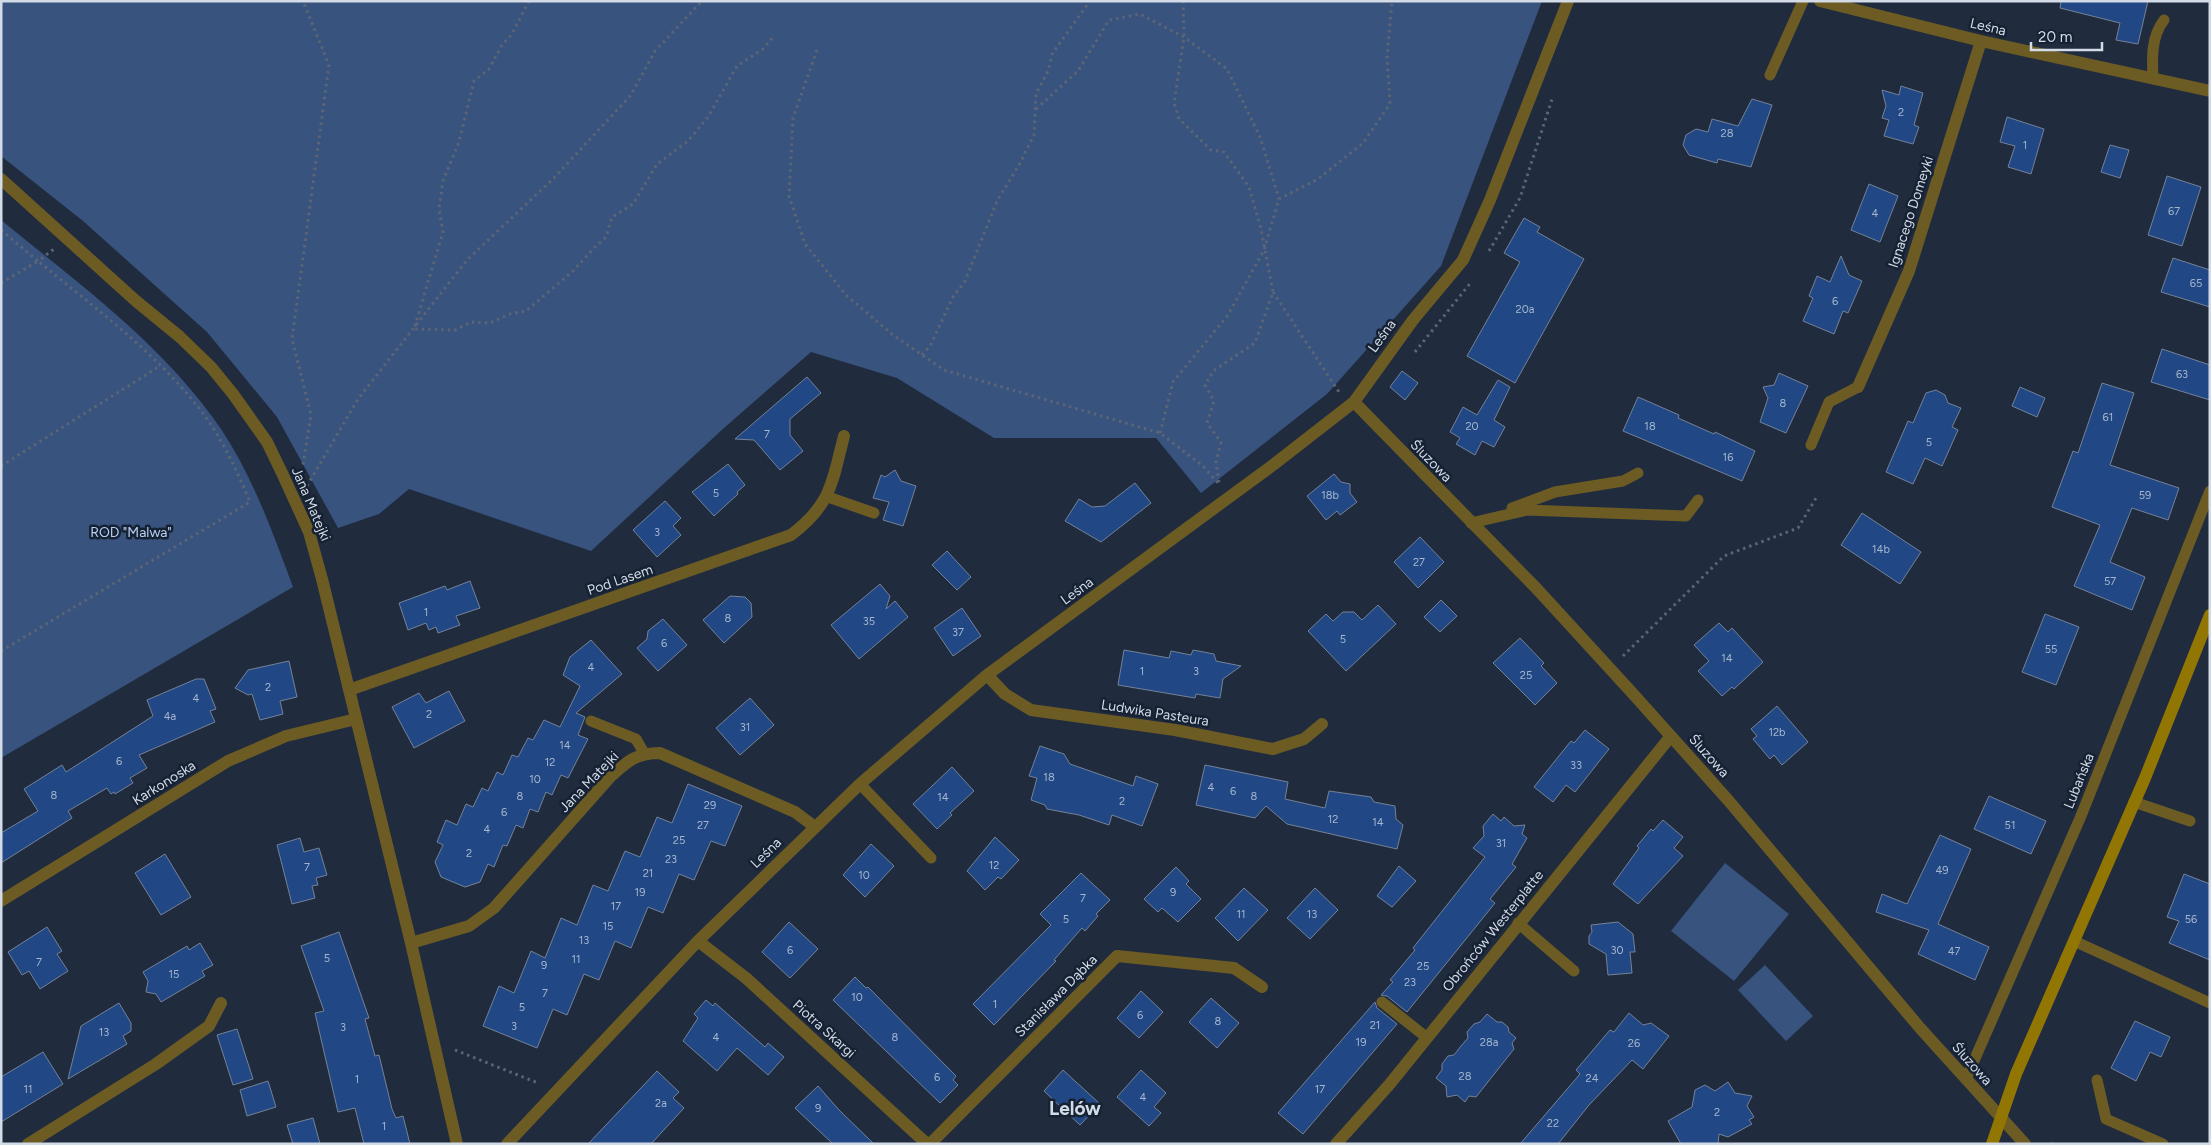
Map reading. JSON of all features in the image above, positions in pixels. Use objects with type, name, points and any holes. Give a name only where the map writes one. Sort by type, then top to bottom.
[{"type":"street","name":"Leśna","points":[[507,1144],[698,941],[860,784],[987,675],[1273,465],[1354,402],[1413,320],[1463,260],[1494,192],[1568,1]]},
{"type":"street","name":"Leśna","points":[[1820,1],[1981,42],[2210,91]]},
{"type":"street","name":"Ignacego Domeyki","points":[[1858,387],[1909,271],[1981,42]]},
{"type":"street","name":"Jana Matejki","points":[[1,179],[211,367],[267,442],[297,504],[309,532],[349,690],[411,943],[457,1144]]},
{"type":"street","name":"Śluzowa","points":[[1354,402],[1471,524],[1537,589],[1610,668],[1786,868],[1920,1028],[1999,1118],[2025,1144]]},
{"type":"street","name":"Pod Lasem","points":[[349,690],[792,536],[810,521],[828,496],[844,436]]},
{"type":"street","points":[[1992,1144],[1999,1118],[2016,1074],[2134,802],[2210,615]]},
{"type":"street","name":"Ludwika Pasteura","points":[[987,675],[1005,694],[1031,710],[1175,730],[1273,749],[1304,739],[1322,724]]},
{"type":"street","name":"Karkonoska","points":[[1,901],[228,761],[286,736],[356,719]]},
{"type":"street","name":"Obrońców Westerplatte","points":[[1336,1144],[1389,1085],[1671,736]]},
{"type":"street","name":"Jana Matejki","points":[[411,943],[469,926],[494,908],[611,776],[630,760],[644,753]]},
{"type":"street","points":[[644,753],[660,753],[795,812],[815,827]]},
{"type":"street","name":"Piotra Skargi","points":[[698,941],[746,978],[929,1144]]},
{"type":"street","name":"Stanisława Dąbka","points":[[929,1144],[1117,956],[1234,968],[1262,987]]},
{"type":"street","points":[[28,1144],[156,1064],[209,1026],[221,1003]]},
{"type":"lane","points":[[1770,75],[1803,1]]},
{"type":"lane","points":[[2153,79],[2152,58],[2155,39],[2157,30],[2164,20]]},
{"type":"lane","points":[[1811,445],[1829,402],[1840,394],[1858,387]]},
{"type":"lane","points":[[1471,524],[1555,492],[1623,481],[1638,473]]},
{"type":"lane","name":"Lubańska","points":[[1966,1079],[2081,816],[2210,491]]},
{"type":"lane","points":[[828,496],[874,513]]},
{"type":"lane","points":[[1471,524],[1527,510],[1686,516],[1698,500]]},
{"type":"lane","points":[[591,721],[636,739],[644,753]]},
{"type":"lane","points":[[860,784],[931,858]]},
{"type":"lane","points":[[2134,802],[2190,821]]},
{"type":"lane","points":[[1518,923],[1574,971]]},
{"type":"lane","points":[[2074,941],[2210,1003]]},
{"type":"lane","points":[[1382,1002],[1426,1037]]},
{"type":"lane","points":[[2097,1080],[2106,1119],[2163,1144]]},
{"type":"path","points":[[297,504],[311,416],[292,339],[330,65],[303,1]]},
{"type":"path","points":[[414,329],[443,232],[439,209],[443,181],[459,142],[474,81],[489,69],[502,46],[512,34],[529,1]]},
{"type":"path","points":[[297,504],[358,399],[467,260],[554,178],[631,95],[655,51],[702,1]]},
{"type":"path","points":[[922,355],[930,346],[953,298],[965,281],[997,201],[1034,135],[1036,94],[1049,69],[1052,54],[1090,1]]},
{"type":"path","points":[[1183,1],[1184,36],[1174,103],[1179,119],[1211,150],[1224,152],[1249,187],[1261,229],[1273,292],[1338,392],[1354,402]]},
{"type":"path","points":[[1279,199],[1318,179],[1363,143],[1390,104],[1388,57],[1392,1]]},
{"type":"path","points":[[1036,109],[1078,71],[1109,20],[1140,14],[1184,36],[1227,69],[1260,137],[1279,199],[1264,250],[1228,315],[1173,382],[1160,433]]},
{"type":"path","points":[[414,329],[455,330],[472,322],[490,323],[510,314],[526,311],[572,272],[592,248],[606,237],[612,217],[633,204],[657,164],[688,141],[708,116],[737,66],[763,49],[773,37]]},
{"type":"path","points":[[817,50],[793,118],[789,196],[805,244],[846,295],[893,336],[944,370],[1160,433],[1204,466],[1220,486],[1216,462],[1221,442],[1207,422],[1214,401],[1205,386],[1213,371],[1255,343],[1273,292]]},
{"type":"path","points":[[1,230],[100,312],[160,366],[194,402],[233,461],[250,502],[1,651]]},
{"type":"path","points":[[1,283],[38,261],[67,240]]},
{"type":"path","points":[[1,466],[160,366]]},
{"type":"path","points":[[1610,668],[1724,556],[1798,528],[1816,498]]},
{"type":"path","points":[[450,1048],[538,1083]]},
{"type":"green space","points":[[1,1],[1542,1],[1441,266],[1327,394],[1201,493],[1156,438],[994,438],[897,378],[811,352],[724,428],[591,551],[409,489],[379,514],[338,528],[277,417],[207,332],[83,221],[1,156]]},
{"type":"green space","name":"ROD \"Malwa\"","points":[[1,220],[119,317],[173,369],[198,398],[221,429],[243,466],[262,506],[293,587],[1,758]]},
{"type":"green space","points":[[1725,863],[1789,914],[1734,981],[1671,931]]},
{"type":"green space","points":[[1765,965],[1813,1016],[1786,1041],[1738,990]]},
{"type":"building","points":[[2061,1],[2148,1],[2138,44],[2116,40],[2120,23],[2060,8]]},
{"type":"building","points":[[1901,86],[1923,93],[1914,125],[1919,127],[1913,144],[1884,136],[1889,120],[1882,118],[1886,106],[1882,90],[1899,95]]},
{"type":"building","points":[[1752,99],[1772,105],[1751,167],[1718,159],[1717,163],[1689,155],[1683,145],[1686,135],[1696,129],[1708,132],[1712,119],[1738,126]]},
{"type":"building","points":[[2007,117],[2044,129],[2031,174],[2008,167],[2015,146],[2000,142]]},
{"type":"building","points":[[2110,145],[2129,150],[2120,178],[2101,172]]},
{"type":"building","points":[[2167,176],[2201,187],[2182,246],[2148,235]]},
{"type":"building","points":[[1869,184],[1898,196],[1880,242],[1851,230]]},
{"type":"building","points":[[1524,218],[1540,227],[1537,232],[1584,259],[1515,383],[1467,356],[1520,262],[1504,253]]},
{"type":"building","points":[[1841,256],[1849,275],[1862,281],[1848,313],[1843,311],[1834,334],[1803,321],[1813,298],[1809,296],[1817,276],[1830,282]]},
{"type":"building","points":[[2173,258],[2210,270],[2210,307],[2161,292]]},
{"type":"building","points":[[2162,349],[2210,365],[2210,400],[2151,382]]},
{"type":"building","points":[[1402,371],[1418,383],[1405,400],[1390,387]]},
{"type":"building","points":[[1779,373],[1808,386],[1786,433],[1760,422],[1768,398],[1763,387],[1774,385]]},
{"type":"building","points":[[807,377],[821,393],[790,419],[790,435],[803,451],[780,470],[754,440],[735,439]]},
{"type":"building","points":[[1498,380],[1510,387],[1494,420],[1505,427],[1494,447],[1482,441],[1475,455],[1456,444],[1460,438],[1450,432],[1463,407],[1477,415]]},
{"type":"building","points":[[2102,383],[2134,393],[2110,465],[2179,488],[2168,520],[2132,508],[2110,562],[2145,577],[2132,610],[2074,586],[2100,525],[2052,507],[2073,451],[2078,453]]},
{"type":"building","points":[[2020,387],[2045,398],[2037,417],[2012,406]]},
{"type":"building","points":[[1936,390],[1945,395],[1948,403],[1961,408],[1952,427],[1958,430],[1942,466],[1925,458],[1913,484],[1886,472],[1908,421],[1913,423],[1926,393]]},
{"type":"building","points":[[1638,397],[1679,415],[1678,418],[1714,434],[1715,432],[1755,451],[1742,481],[1623,431]]},
{"type":"building","points":[[728,464],[745,485],[714,516],[692,492]]},
{"type":"building","points":[[895,470],[901,481],[916,486],[903,526],[883,520],[889,502],[873,498],[881,475],[885,477]]},
{"type":"building","points":[[1334,474],[1341,482],[1350,484],[1350,493],[1357,502],[1340,515],[1337,511],[1326,520],[1307,496]]},
{"type":"building","points":[[1135,483],[1151,503],[1101,542],[1065,521],[1079,499],[1092,507],[1105,506]]},
{"type":"building","points":[[665,501],[681,518],[673,526],[681,535],[657,557],[633,530]]},
{"type":"building","points":[[1862,513],[1921,552],[1900,584],[1841,545]]},
{"type":"building","points":[[1420,537],[1444,562],[1418,588],[1394,562]]},
{"type":"building","points":[[947,551],[971,577],[957,590],[932,565]]},
{"type":"building","points":[[470,581],[480,608],[456,616],[460,625],[438,633],[436,627],[429,630],[426,623],[408,630],[399,603],[445,586],[447,590]]},
{"type":"building","points":[[880,584],[890,596],[886,609],[895,601],[908,617],[859,659],[831,625]]},
{"type":"building","points":[[730,596],[745,597],[751,603],[752,617],[724,643],[703,620]]},
{"type":"building","points":[[1441,600],[1457,616],[1440,632],[1424,617]]},
{"type":"building","points":[[1378,605],[1396,624],[1346,671],[1308,631],[1326,614],[1333,621],[1343,612],[1354,612],[1362,620]]},
{"type":"building","points":[[962,608],[981,636],[953,656],[934,628]]},
{"type":"building","points":[[2045,614],[2079,627],[2056,685],[2022,672]]},
{"type":"building","points":[[663,619],[687,645],[658,671],[637,648],[647,639],[648,631]]},
{"type":"building","points":[[1719,623],[1728,632],[1732,628],[1763,662],[1734,689],[1732,687],[1722,696],[1698,671],[1709,661],[1694,645]]},
{"type":"building","points":[[1520,638],[1544,663],[1541,666],[1557,683],[1535,705],[1493,663]]},
{"type":"building","points":[[591,640],[622,674],[576,713],[585,717],[578,735],[588,739],[568,778],[561,775],[552,795],[546,792],[538,812],[530,809],[523,828],[516,825],[507,846],[503,845],[494,867],[488,864],[480,882],[465,887],[441,877],[435,862],[443,845],[437,842],[446,820],[457,825],[466,804],[473,807],[482,788],[488,791],[497,772],[503,775],[512,755],[518,757],[528,738],[533,740],[544,720],[560,727],[580,686],[563,675],[570,657]]},
{"type":"building","points":[[1124,650],[1169,658],[1171,651],[1191,655],[1193,650],[1214,654],[1216,661],[1241,666],[1223,679],[1220,698],[1196,694],[1195,698],[1118,685]]},
{"type":"building","points":[[289,661],[297,697],[280,701],[283,714],[260,720],[252,694],[248,695],[235,688],[248,670]]},
{"type":"building","points":[[196,679],[204,679],[216,709],[210,711],[215,722],[139,755],[147,768],[130,778],[133,783],[115,794],[114,792],[111,794],[107,788],[68,811],[72,818],[1,863],[1,833],[38,811],[24,789],[62,765],[66,772],[153,716],[147,700]]},
{"type":"building","points":[[449,691],[465,721],[414,748],[392,707],[419,693],[426,703]]},
{"type":"building","points":[[750,698],[774,725],[740,755],[716,728]]},
{"type":"building","points":[[1777,706],[1808,742],[1782,765],[1774,755],[1770,759],[1753,739],[1757,736],[1751,729]]},
{"type":"building","points":[[1585,730],[1609,749],[1575,792],[1566,785],[1553,802],[1534,787],[1571,741],[1574,743]]},
{"type":"building","points":[[1040,746],[1064,754],[1070,764],[1133,786],[1136,776],[1158,784],[1142,826],[1112,815],[1109,825],[1079,815],[1047,809],[1045,805],[1031,800],[1037,778],[1029,776]]},
{"type":"building","points":[[1205,765],[1288,782],[1285,799],[1325,808],[1329,791],[1371,797],[1374,802],[1395,806],[1396,819],[1403,825],[1397,849],[1287,824],[1266,806],[1255,818],[1196,805]]},
{"type":"building","points":[[952,767],[974,791],[950,813],[952,815],[937,829],[913,804]]},
{"type":"building","points":[[688,784],[742,806],[725,846],[711,841],[694,880],[679,874],[663,913],[648,907],[631,948],[615,941],[599,980],[584,974],[567,1015],[553,1009],[537,1048],[483,1026],[499,986],[514,993],[531,951],[545,958],[561,918],[577,925],[593,885],[608,891],[625,851],[640,857],[657,817],[672,823]]},
{"type":"building","points":[[1989,796],[2046,821],[2031,854],[1974,829]]},
{"type":"building","points":[[1493,814],[1501,821],[1504,817],[1514,826],[1525,825],[1522,834],[1527,838],[1512,864],[1516,867],[1490,899],[1495,903],[1407,1012],[1387,996],[1381,995],[1393,982],[1390,980],[1415,950],[1413,948],[1485,857],[1473,848],[1484,836],[1483,826]]},
{"type":"building","points":[[1663,820],[1683,837],[1674,848],[1683,856],[1638,904],[1613,884],[1639,848],[1637,846],[1651,829],[1653,831]]},
{"type":"building","points":[[1940,835],[1971,849],[1938,924],[1989,947],[1975,980],[1918,954],[1929,930],[1876,912],[1882,894],[1907,904]]},
{"type":"building","points":[[995,837],[1019,860],[1001,879],[998,877],[985,890],[967,871]]},
{"type":"building","points":[[300,838],[304,852],[319,848],[327,875],[316,878],[318,885],[312,886],[315,898],[292,904],[277,845]]},
{"type":"building","points":[[871,844],[894,866],[865,897],[843,875]]},
{"type":"building","points":[[165,854],[191,897],[161,915],[135,873]]},
{"type":"building","points":[[1399,866],[1416,881],[1392,907],[1377,896]]},
{"type":"building","points":[[1176,867],[1189,881],[1186,884],[1201,899],[1178,922],[1162,908],[1158,912],[1144,899]]},
{"type":"building","points":[[1081,873],[1110,900],[1096,914],[1098,916],[1085,931],[1082,928],[1054,960],[1056,961],[994,1025],[973,1004],[1051,925],[1040,914]]},
{"type":"building","points":[[2184,874],[2210,884],[2210,960],[2169,943],[2179,921],[2167,917]]},
{"type":"building","points":[[1244,888],[1268,910],[1238,941],[1215,918]]},
{"type":"building","points":[[1315,888],[1338,910],[1310,939],[1287,918]]},
{"type":"building","points":[[789,922],[818,949],[790,978],[762,952]]},
{"type":"building","points":[[1618,922],[1633,934],[1635,952],[1630,952],[1632,973],[1608,975],[1606,954],[1589,944],[1589,936],[1592,932],[1591,925]]},
{"type":"building","points":[[47,927],[62,951],[57,954],[68,971],[40,989],[29,971],[22,975],[8,952]]},
{"type":"building","points":[[339,932],[369,1018],[365,1019],[375,1056],[379,1055],[392,1109],[396,1118],[403,1116],[410,1144],[364,1144],[355,1108],[338,1112],[315,1013],[324,1011],[301,946]]},
{"type":"building","points":[[200,943],[213,965],[202,971],[205,976],[161,1002],[156,994],[146,992],[148,981],[143,972],[187,946],[189,950]]},
{"type":"building","points":[[855,977],[866,988],[868,987],[956,1076],[953,1080],[958,1085],[940,1103],[833,1000]]},
{"type":"building","points":[[1141,991],[1163,1012],[1139,1038],[1117,1018]]},
{"type":"building","points":[[1211,998],[1239,1023],[1217,1048],[1189,1022]]},
{"type":"building","points":[[706,1000],[713,1006],[715,1003],[765,1047],[768,1043],[784,1057],[768,1075],[737,1048],[717,1071],[683,1041],[698,1018],[694,1014]]},
{"type":"building","points":[[1375,1002],[1377,1008],[1397,1024],[1303,1134],[1278,1113]]},
{"type":"building","points":[[119,1003],[131,1023],[131,1031],[123,1036],[127,1044],[68,1079],[81,1026]]},
{"type":"building","points":[[1629,1013],[1643,1025],[1651,1023],[1669,1036],[1643,1069],[1632,1060],[1589,1105],[1558,1144],[1520,1144],[1580,1074],[1576,1070],[1610,1030],[1614,1032]]},
{"type":"building","points":[[1487,1014],[1497,1022],[1502,1022],[1508,1027],[1509,1032],[1516,1038],[1512,1043],[1514,1049],[1476,1097],[1469,1096],[1465,1102],[1457,1095],[1447,1097],[1446,1086],[1436,1078],[1442,1070],[1442,1064],[1448,1056],[1454,1055],[1468,1038],[1467,1032],[1474,1024],[1480,1022]]},
{"type":"building","points":[[2135,1021],[2170,1037],[2161,1057],[2150,1052],[2136,1081],[2111,1068]]},
{"type":"building","points":[[237,1029],[253,1079],[233,1085],[217,1035]]},
{"type":"building","points":[[43,1052],[63,1084],[1,1122],[1,1077]]},
{"type":"building","points":[[1063,1070],[1100,1104],[1080,1125],[1044,1091]]},
{"type":"building","points":[[1141,1070],[1166,1093],[1154,1107],[1161,1113],[1149,1126],[1117,1097]]},
{"type":"building","points":[[657,1071],[679,1092],[673,1098],[684,1108],[651,1144],[588,1144]]},
{"type":"building","points":[[268,1081],[276,1107],[247,1116],[240,1090]]},
{"type":"building","points":[[1728,1082],[1735,1093],[1752,1096],[1747,1106],[1754,1117],[1749,1120],[1752,1124],[1728,1137],[1719,1134],[1718,1144],[1681,1144],[1668,1121],[1692,1107],[1695,1090],[1705,1085],[1715,1091]]},
{"type":"building","points":[[818,1086],[839,1110],[874,1144],[833,1144],[795,1108]]},
{"type":"building","points":[[313,1118],[320,1144],[293,1144],[287,1125]]},
{"type":"district","name":"Lelów","points":[[1075,1108]]}]
